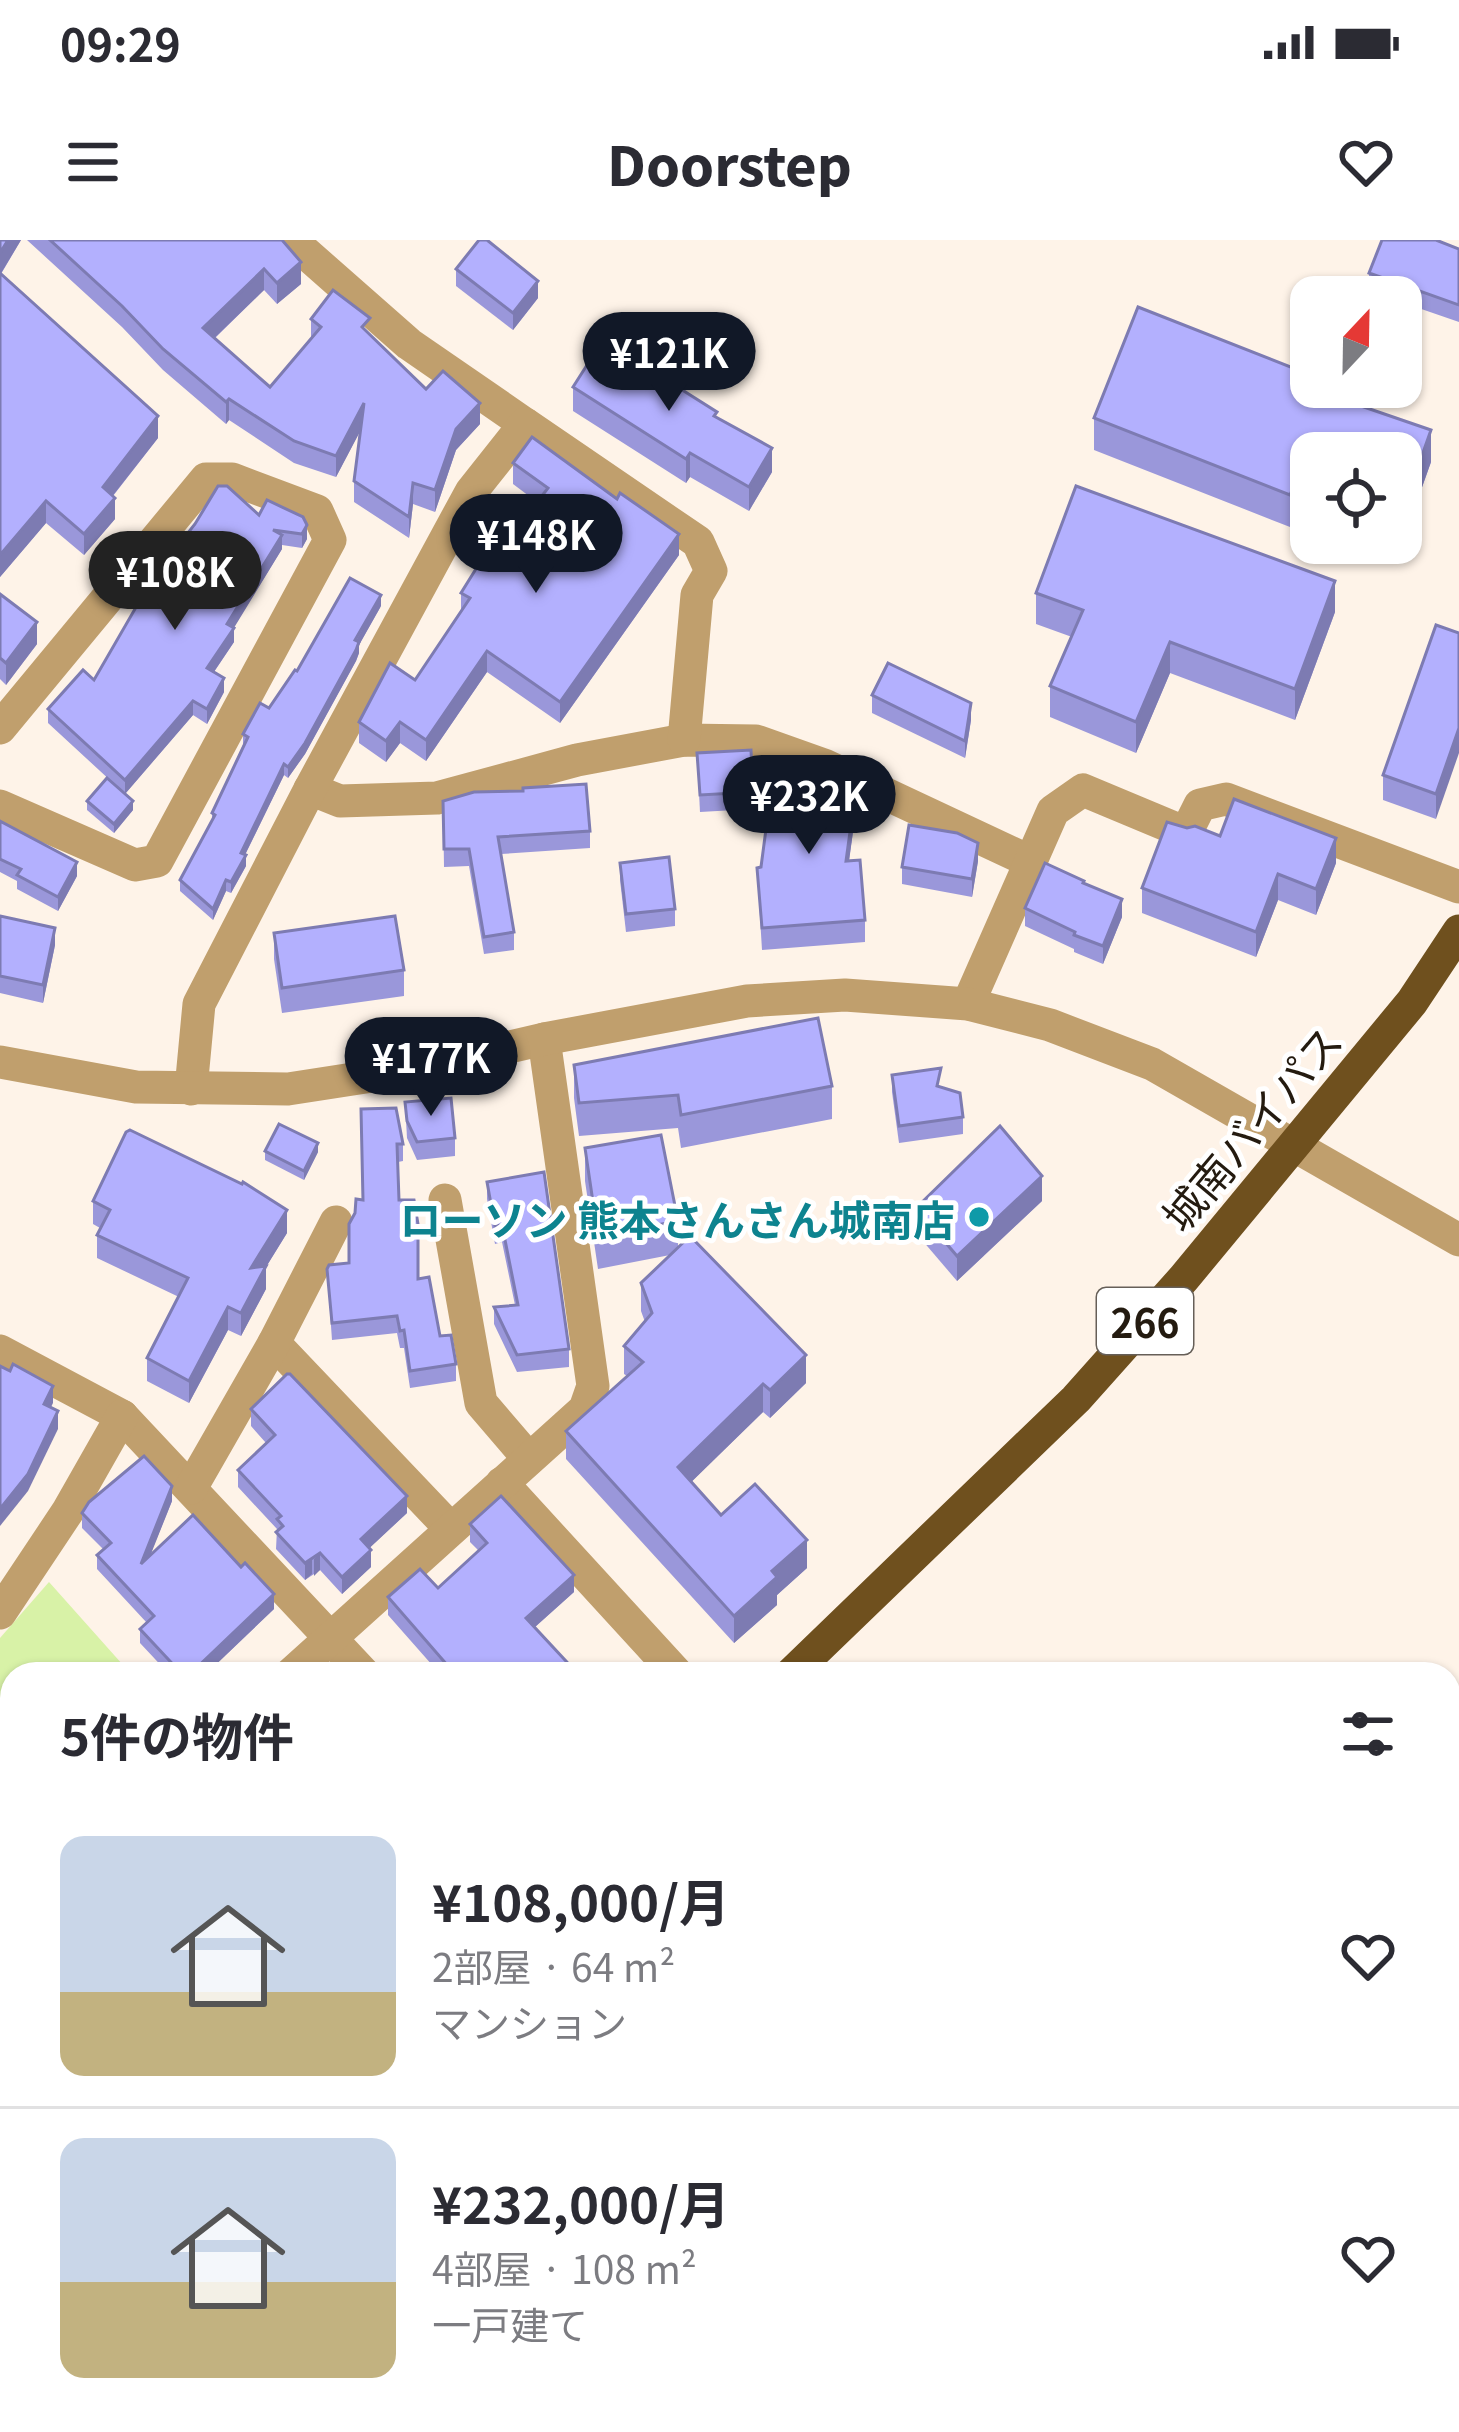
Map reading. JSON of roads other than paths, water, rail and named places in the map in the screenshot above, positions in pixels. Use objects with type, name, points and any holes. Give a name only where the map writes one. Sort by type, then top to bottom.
[{"type":"highway","name":"城南バイパス","points":[[802,1662],[1076,1399],[1184,1278],[1412,1002],[1459,932]]},
{"type":"street","points":[[291,240],[409,344],[698,542],[711,572],[697,595],[684,740]]},
{"type":"street","points":[[191,1090],[199,1004],[471,492],[525,424]]},
{"type":"street","points":[[0,728],[206,479],[232,479],[316,511],[330,540],[157,861],[135,865],[0,806]]},
{"type":"street","points":[[310,789],[340,801],[436,798],[577,760],[684,740],[756,741],[824,765],[1029,861]]},
{"type":"street","points":[[968,1004],[1053,811],[1084,790],[1186,833],[1200,805],[1226,799],[1459,887]]},
{"type":"street","points":[[0,1062],[136,1088],[288,1089],[411,1070],[747,1001],[844,995],[968,1004],[1050,1025],[1152,1064],[1459,1240]]},
{"type":"street","points":[[304,1662],[585,1409],[593,1386],[544,1040]]},
{"type":"street","points":[[445,1200],[481,1403],[529,1459]]},
{"type":"street","points":[[191,1488],[336,1222]]},
{"type":"street","points":[[274,1343],[451,1529]]},
{"type":"street","points":[[0,1351],[122,1416],[354,1662]]},
{"type":"street","points":[[0,1613],[68,1511],[122,1416]]},
{"type":"street","points":[[502,1483],[666,1662]]},
{"type":"place","name":"ローソン 熊本さんさん城南店","points":[[979,1217]]}]
